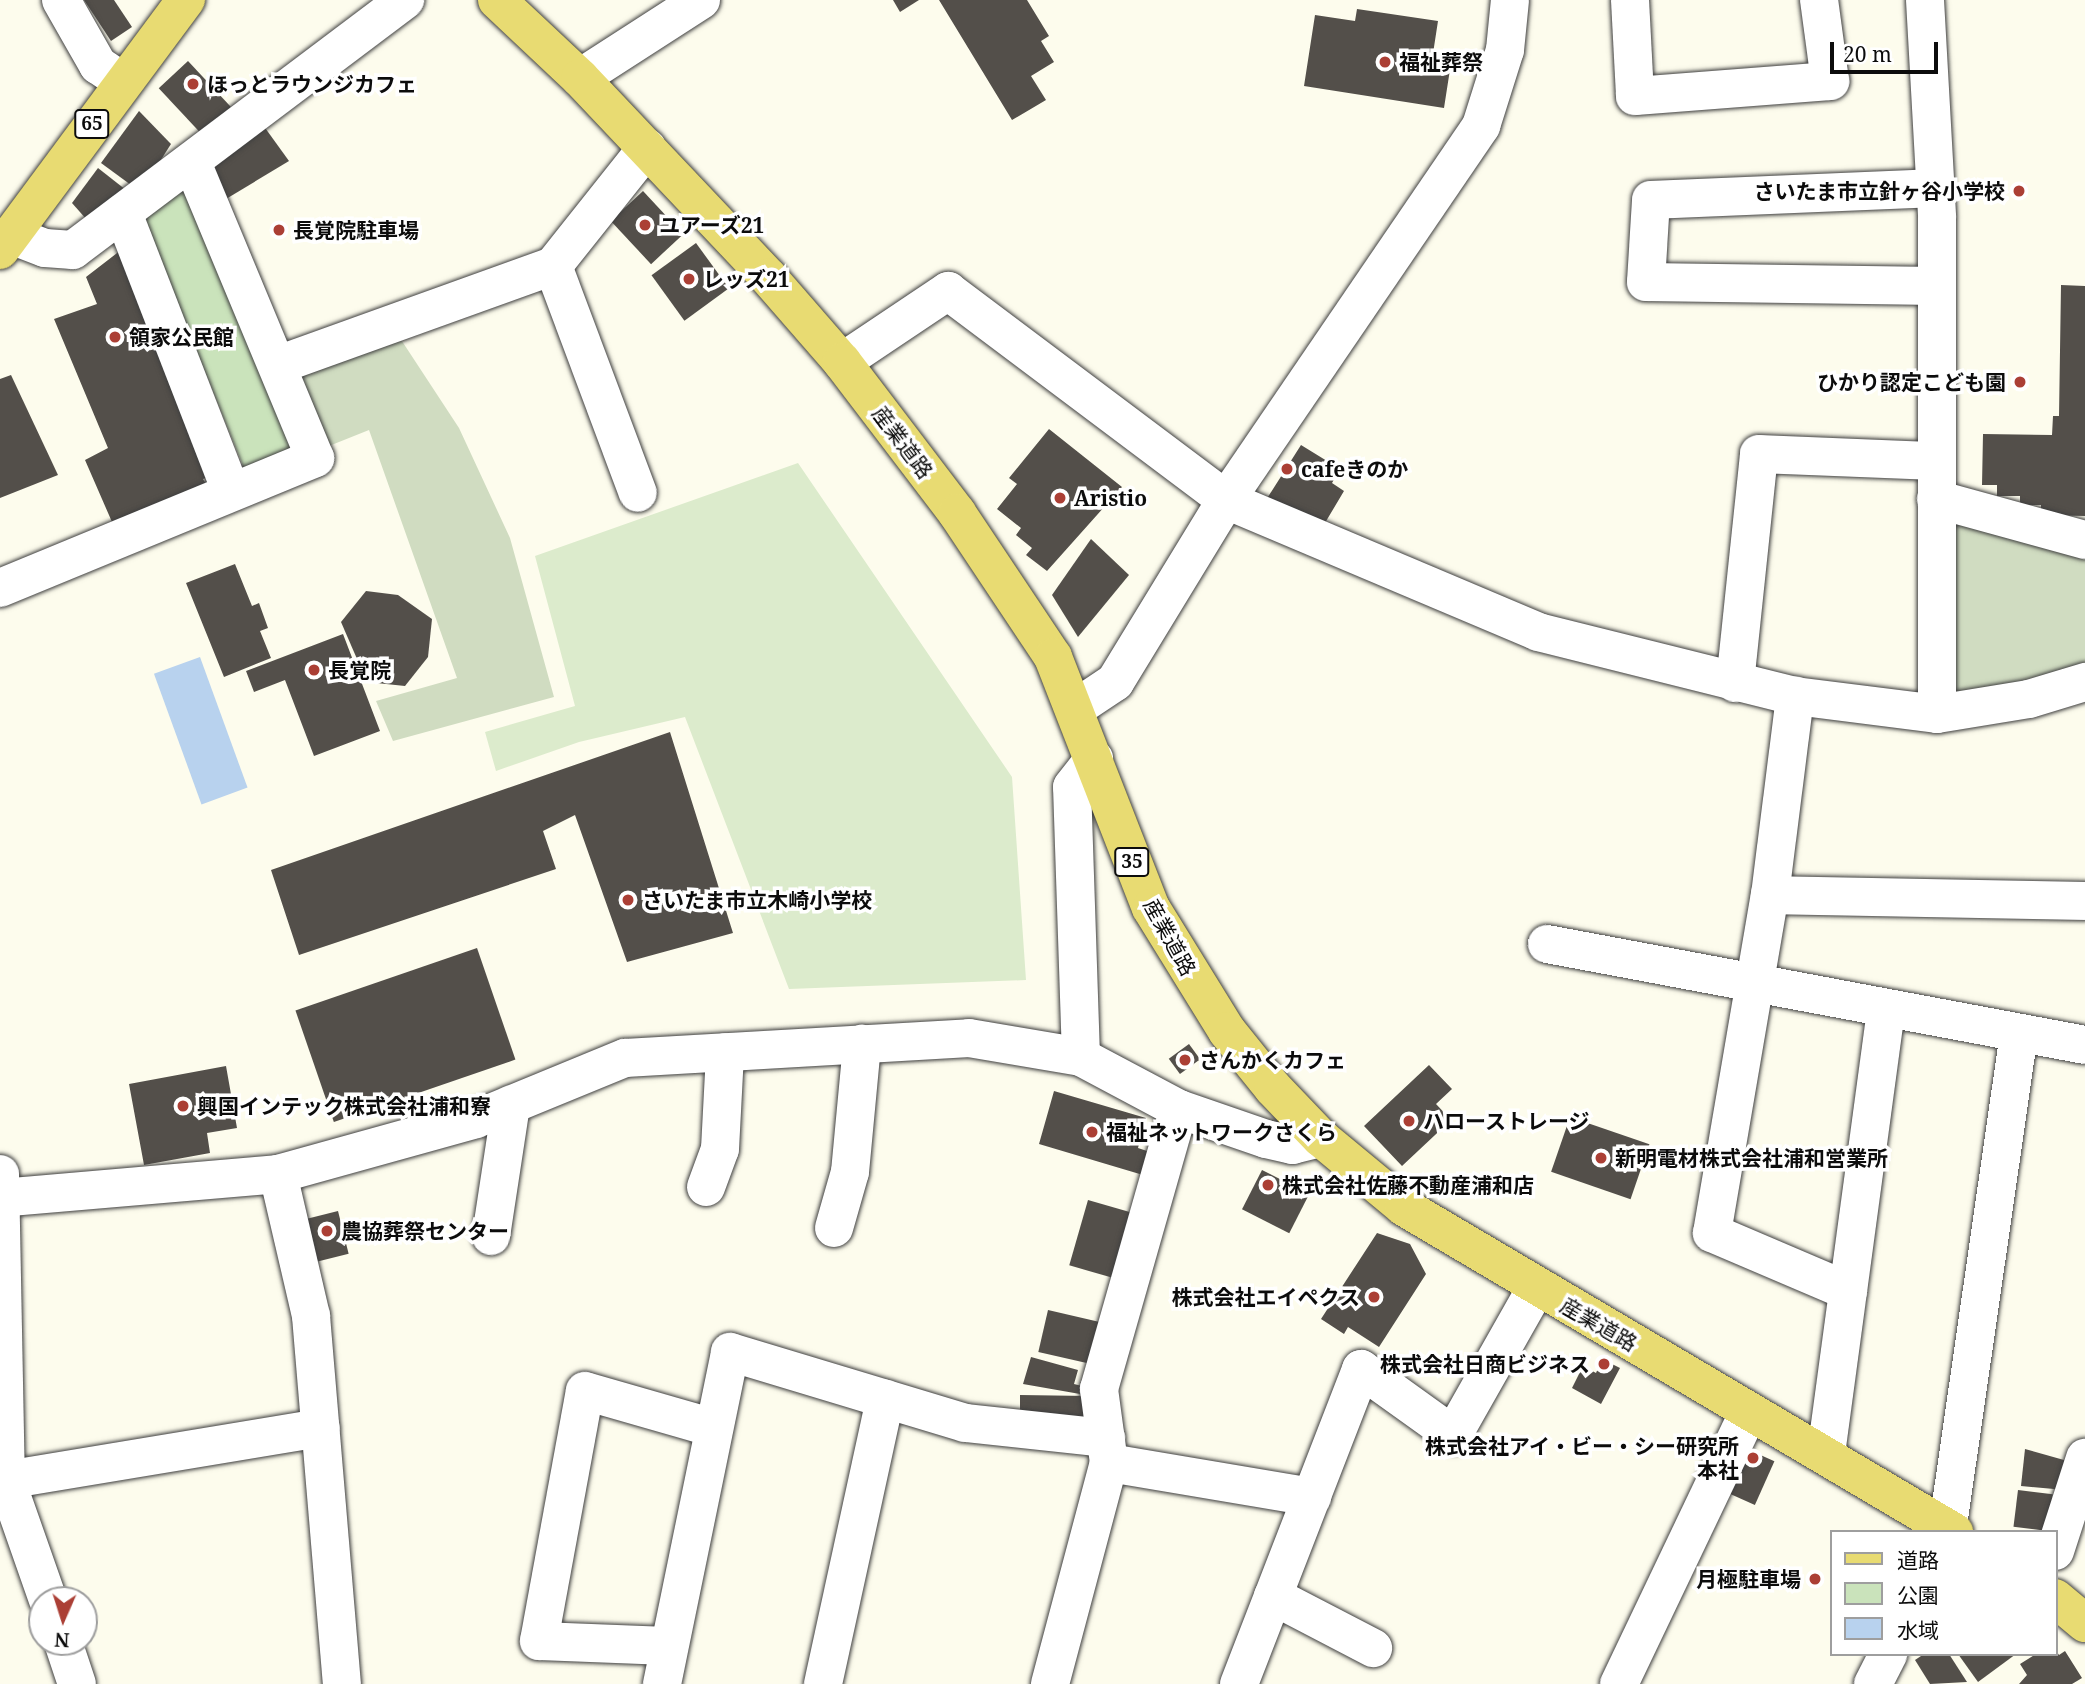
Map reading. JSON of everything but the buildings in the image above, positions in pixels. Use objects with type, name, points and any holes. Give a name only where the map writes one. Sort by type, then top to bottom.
[{"type":"main road","name":"65","points":[[6,242],[186,0]]},
{"type":"main road","name":"産業道路","points":[[497,0],[580,78],[647,148],[842,362],[1029,615],[1076,708],[1151,908],[1188,974],[1234,1040],[1321,1138],[1404,1208],[1536,1288],[1826,1454],[1950,1530]]},
{"type":"main road","points":[[2057,1600],[2085,1623]]},
{"type":"street","points":[[61,0],[99,65],[123,82]]},
{"type":"street","points":[[6,242],[73,250],[405,0]]},
{"type":"street","points":[[580,78],[701,0]]},
{"type":"street","points":[[1076,708],[1115,682],[1226,500],[1481,126],[1505,50],[1510,0]]},
{"type":"street","points":[[1630,0],[1635,96],[1830,81],[1819,0]]},
{"type":"street","points":[[1925,0],[1936,188],[1937,714]]},
{"type":"street","points":[[278,365],[553,266],[647,148]]},
{"type":"street","points":[[0,588],[314,458],[278,365],[192,162]]},
{"type":"street","points":[[1936,188],[1651,200],[1646,282],[1937,286]]},
{"type":"street","points":[[123,213],[231,492]]},
{"type":"street","points":[[553,266],[638,493]]},
{"type":"street","points":[[842,362],[948,291],[1226,500],[1538,632],[1795,696],[1937,714],[2029,699],[2085,682]]},
{"type":"street","points":[[1735,683],[1759,454],[1936,461]]},
{"type":"street","points":[[1936,499],[2085,540]]},
{"type":"street","points":[[1795,696],[1770,895],[1712,1233],[1848,1291]]},
{"type":"street","points":[[1080,1057],[1072,787],[1094,759]]},
{"type":"street","points":[[1770,895],[2085,901]]},
{"type":"street","points":[[1547,944],[1886,1012],[2085,1045]]},
{"type":"street","points":[[1826,1454],[1886,1012]]},
{"type":"street","points":[[1950,1530],[2019,1033]]},
{"type":"street","points":[[43,1586],[3,1481],[1,1190],[278,1174],[512,1105],[625,1058],[969,1038],[1080,1057],[1179,1109],[1292,1145],[1321,1138]]},
{"type":"street","points":[[834,1228],[849,1172],[862,1044]]},
{"type":"street","points":[[706,1187],[720,1149],[725,1052]]},
{"type":"street","points":[[491,1236],[512,1105]]},
{"type":"street","points":[[1050,1684],[1108,1451],[1099,1389],[1179,1109]]},
{"type":"street","points":[[278,1174],[311,1316],[342,1684]]},
{"type":"street","points":[[1239,1684],[1361,1369],[1452,1435],[1536,1288]]},
{"type":"street","points":[[662,1684],[730,1352],[965,1423],[1108,1451],[1312,1497]]},
{"type":"street","points":[[668,1646],[539,1641],[585,1391],[714,1429]]},
{"type":"street","points":[[822,1684],[885,1399]]},
{"type":"street","points":[[1619,1684],[1749,1411]]},
{"type":"street","points":[[3,1481],[321,1428]]},
{"type":"street","points":[[2057,1545],[2085,1458]]},
{"type":"street","points":[[1273,1596],[1373,1648]]},
{"type":"street","points":[[68,1656],[78,1684]]},
{"type":"street","points":[[1873,1684],[1887,1656]]},
{"type":"green space","points":[[194,187],[302,455],[248,477],[139,209]]},
{"type":"green space","points":[[396,332],[459,428],[510,538],[554,697],[393,741],[376,701],[457,678],[369,430],[319,450],[290,376]]},
{"type":"green space","points":[[798,463],[1012,777],[1026,980],[789,989],[685,717],[579,742],[496,771],[485,732],[575,706],[535,556]]},
{"type":"green space","points":[[1951,522],[2085,557],[2085,670],[1959,700],[1945,685]]},
{"type":"water","points":[[200,657],[248,788],[201,804],[154,674]]},
{"type":"place","name":"福祉葬祭","points":[[1385,62]]},
{"type":"place","name":"ほっとラウンジカフェ","points":[[193,84]]},
{"type":"place","name":"さいたま市立針ヶ谷小学校","points":[[2019,191]]},
{"type":"place","name":"ユアーズ21","points":[[645,225]]},
{"type":"place","name":"長覚院駐車場","points":[[279,230]]},
{"type":"place","name":"レッズ21","points":[[689,279]]},
{"type":"place","name":"領家公民館","points":[[115,337]]},
{"type":"place","name":"ひかり認定こども園","points":[[2020,382]]},
{"type":"place","name":"cafeきのか","points":[[1287,469]]},
{"type":"place","name":"Aristio","points":[[1060,498]]},
{"type":"place","name":"長覚院","points":[[314,670]]},
{"type":"place","name":"さいたま市立木崎小学校","points":[[628,900]]},
{"type":"place","name":"さんかくカフェ","points":[[1185,1060]]},
{"type":"place","name":"興国インテック株式会社浦和寮","points":[[183,1106]]},
{"type":"place","name":"ハローストレージ","points":[[1409,1121]]},
{"type":"place","name":"福祉ネットワークさくら","points":[[1092,1132]]},
{"type":"place","name":"新明電材株式会社浦和営業所","points":[[1601,1158]]},
{"type":"place","name":"株式会社佐藤不動産浦和店","points":[[1268,1185]]},
{"type":"place","name":"農協葬祭センター","points":[[327,1231]]},
{"type":"place","name":"株式会社エイペクス","points":[[1374,1297]]},
{"type":"place","name":"株式会社日商ビジネス","points":[[1604,1364]]},
{"type":"place","name":"株式会社アイ・ビー・シー研究所 本社","points":[[1753,1458]]},
{"type":"place","name":"月極駐車場","points":[[1815,1579]]}]
